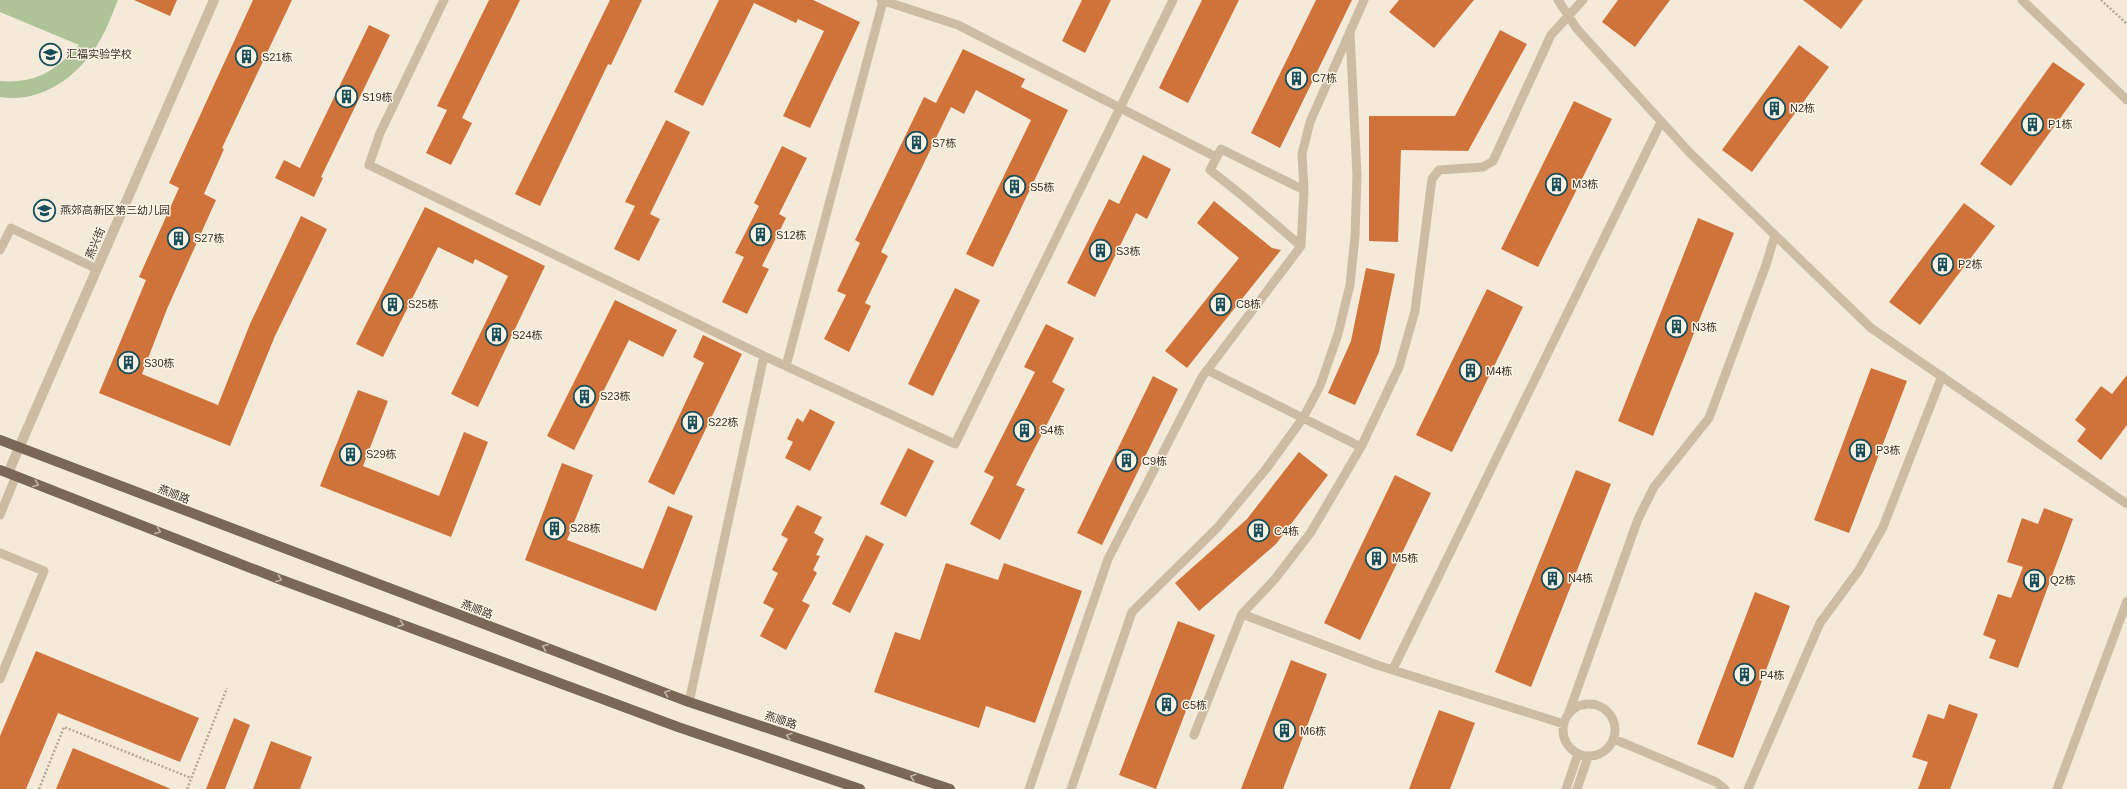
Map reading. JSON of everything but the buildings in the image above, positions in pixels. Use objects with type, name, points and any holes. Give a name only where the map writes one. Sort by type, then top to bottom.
[{"type":"main road","name":"燕顺路","points":[[0,440],[689,702],[950,789]]},
{"type":"main road","points":[[8,473],[280,579],[670,724],[860,789]]},
{"type":"street","name":"燕兴街","points":[[8,473],[214,0]]},
{"type":"lane","points":[[444,0],[380,133],[369,165],[764,356],[955,444],[1173,0]]},
{"type":"lane","points":[[1029,789],[1108,559],[1207,370],[1301,246],[1304,190],[1302,154],[1310,122],[1364,0]]},
{"type":"lane","points":[[1558,0],[1577,29],[1689,152],[1871,328],[2127,504]]},
{"type":"lane","points":[[1194,735],[1242,614],[1275,579],[1311,532],[1361,447],[1399,368],[1415,311],[1432,179],[1439,170],[1483,167],[1493,161],[1551,36],[1583,0]]},
{"type":"lane","points":[[2022,0],[2127,100]]},
{"type":"lane","points":[[786,366],[882,1],[958,25],[1216,157]]},
{"type":"lane","points":[[1071,789],[1132,612],[1218,528],[1266,469],[1303,418],[1320,386],[1338,334],[1350,285],[1355,236],[1357,176],[1350,31]]},
{"type":"lane","points":[[1393,669],[1661,122]]},
{"type":"lane","points":[[1301,246],[1210,170],[1221,149],[1304,190]]},
{"type":"lane","points":[[0,250],[11,228],[97,269]]},
{"type":"lane","points":[[1568,715],[1576,708],[1585,704],[1596,705],[1603,708],[1614,721],[1614,739],[1611,746],[1603,753],[1588,757],[1578,754],[1567,744],[1563,736],[1564,724],[1638,519],[1654,487],[1709,418],[1766,265],[1775,235]]},
{"type":"lane","points":[[689,702],[764,356]]},
{"type":"lane","points":[[1207,370],[1361,447]]},
{"type":"lane","points":[[1748,789],[1820,623],[1859,570],[1882,527],[1942,376]]},
{"type":"lane","points":[[0,515],[8,473]]},
{"type":"lane","points":[[0,553],[44,571],[0,679]]},
{"type":"lane","points":[[2057,789],[2127,602]]},
{"type":"lane","points":[[1242,614],[1377,665],[1564,724]]},
{"type":"lane","points":[[1614,739],[1716,782],[1725,789]]},
{"type":"lane","points":[[1566,789],[1578,754]]},
{"type":"lane","points":[[1577,789],[1588,757]]},
{"type":"path","points":[[2101,0],[2127,24]]},
{"type":"path","points":[[187,789],[227,688]]},
{"type":"path","points":[[39,789],[64,727],[191,778]]},
{"type":"green space","points":[[0,0],[118,0],[102,37],[81,66],[70,76],[44,92],[15,98],[0,97],[0,81],[24,80],[44,74],[62,62],[79,45],[0,12]]},
{"type":"place","name":"汇福实验学校","points":[[51,54]]},
{"type":"place","name":"S21栋","points":[[246,57]]},
{"type":"place","name":"C7栋","points":[[1296,78]]},
{"type":"place","name":"S19栋","points":[[347,97]]},
{"type":"place","name":"N2栋","points":[[1775,108]]},
{"type":"place","name":"P1栋","points":[[2032,124]]},
{"type":"place","name":"S7栋","points":[[917,143]]},
{"type":"place","name":"M3栋","points":[[1556,184]]},
{"type":"place","name":"S5栋","points":[[1015,187]]},
{"type":"place","name":"燕郊高新区第三幼儿园","points":[[44,210]]},
{"type":"place","name":"S12栋","points":[[761,235]]},
{"type":"place","name":"S27栋","points":[[178,238]]},
{"type":"place","name":"S3栋","points":[[1100,251]]},
{"type":"place","name":"P2栋","points":[[1942,264]]},
{"type":"place","name":"S25栋","points":[[393,304]]},
{"type":"place","name":"C8栋","points":[[1220,304]]},
{"type":"place","name":"N3栋","points":[[1676,327]]},
{"type":"place","name":"S24栋","points":[[496,335]]},
{"type":"place","name":"S30栋","points":[[129,363]]},
{"type":"place","name":"M4栋","points":[[1470,371]]},
{"type":"place","name":"S23栋","points":[[584,396]]},
{"type":"place","name":"S22栋","points":[[692,422]]},
{"type":"place","name":"S4栋","points":[[1025,430]]},
{"type":"place","name":"P3栋","points":[[1861,450]]},
{"type":"place","name":"S29栋","points":[[350,454]]},
{"type":"place","name":"C9栋","points":[[1127,461]]},
{"type":"place","name":"S28栋","points":[[555,528]]},
{"type":"place","name":"C4栋","points":[[1259,531]]},
{"type":"place","name":"M5栋","points":[[1377,558]]},
{"type":"place","name":"N4栋","points":[[1553,578]]},
{"type":"place","name":"Q2栋","points":[[2034,580]]},
{"type":"place","name":"P4栋","points":[[1744,675]]},
{"type":"place","name":"C5栋","points":[[1167,705]]},
{"type":"place","name":"M6栋","points":[[1284,731]]}]
